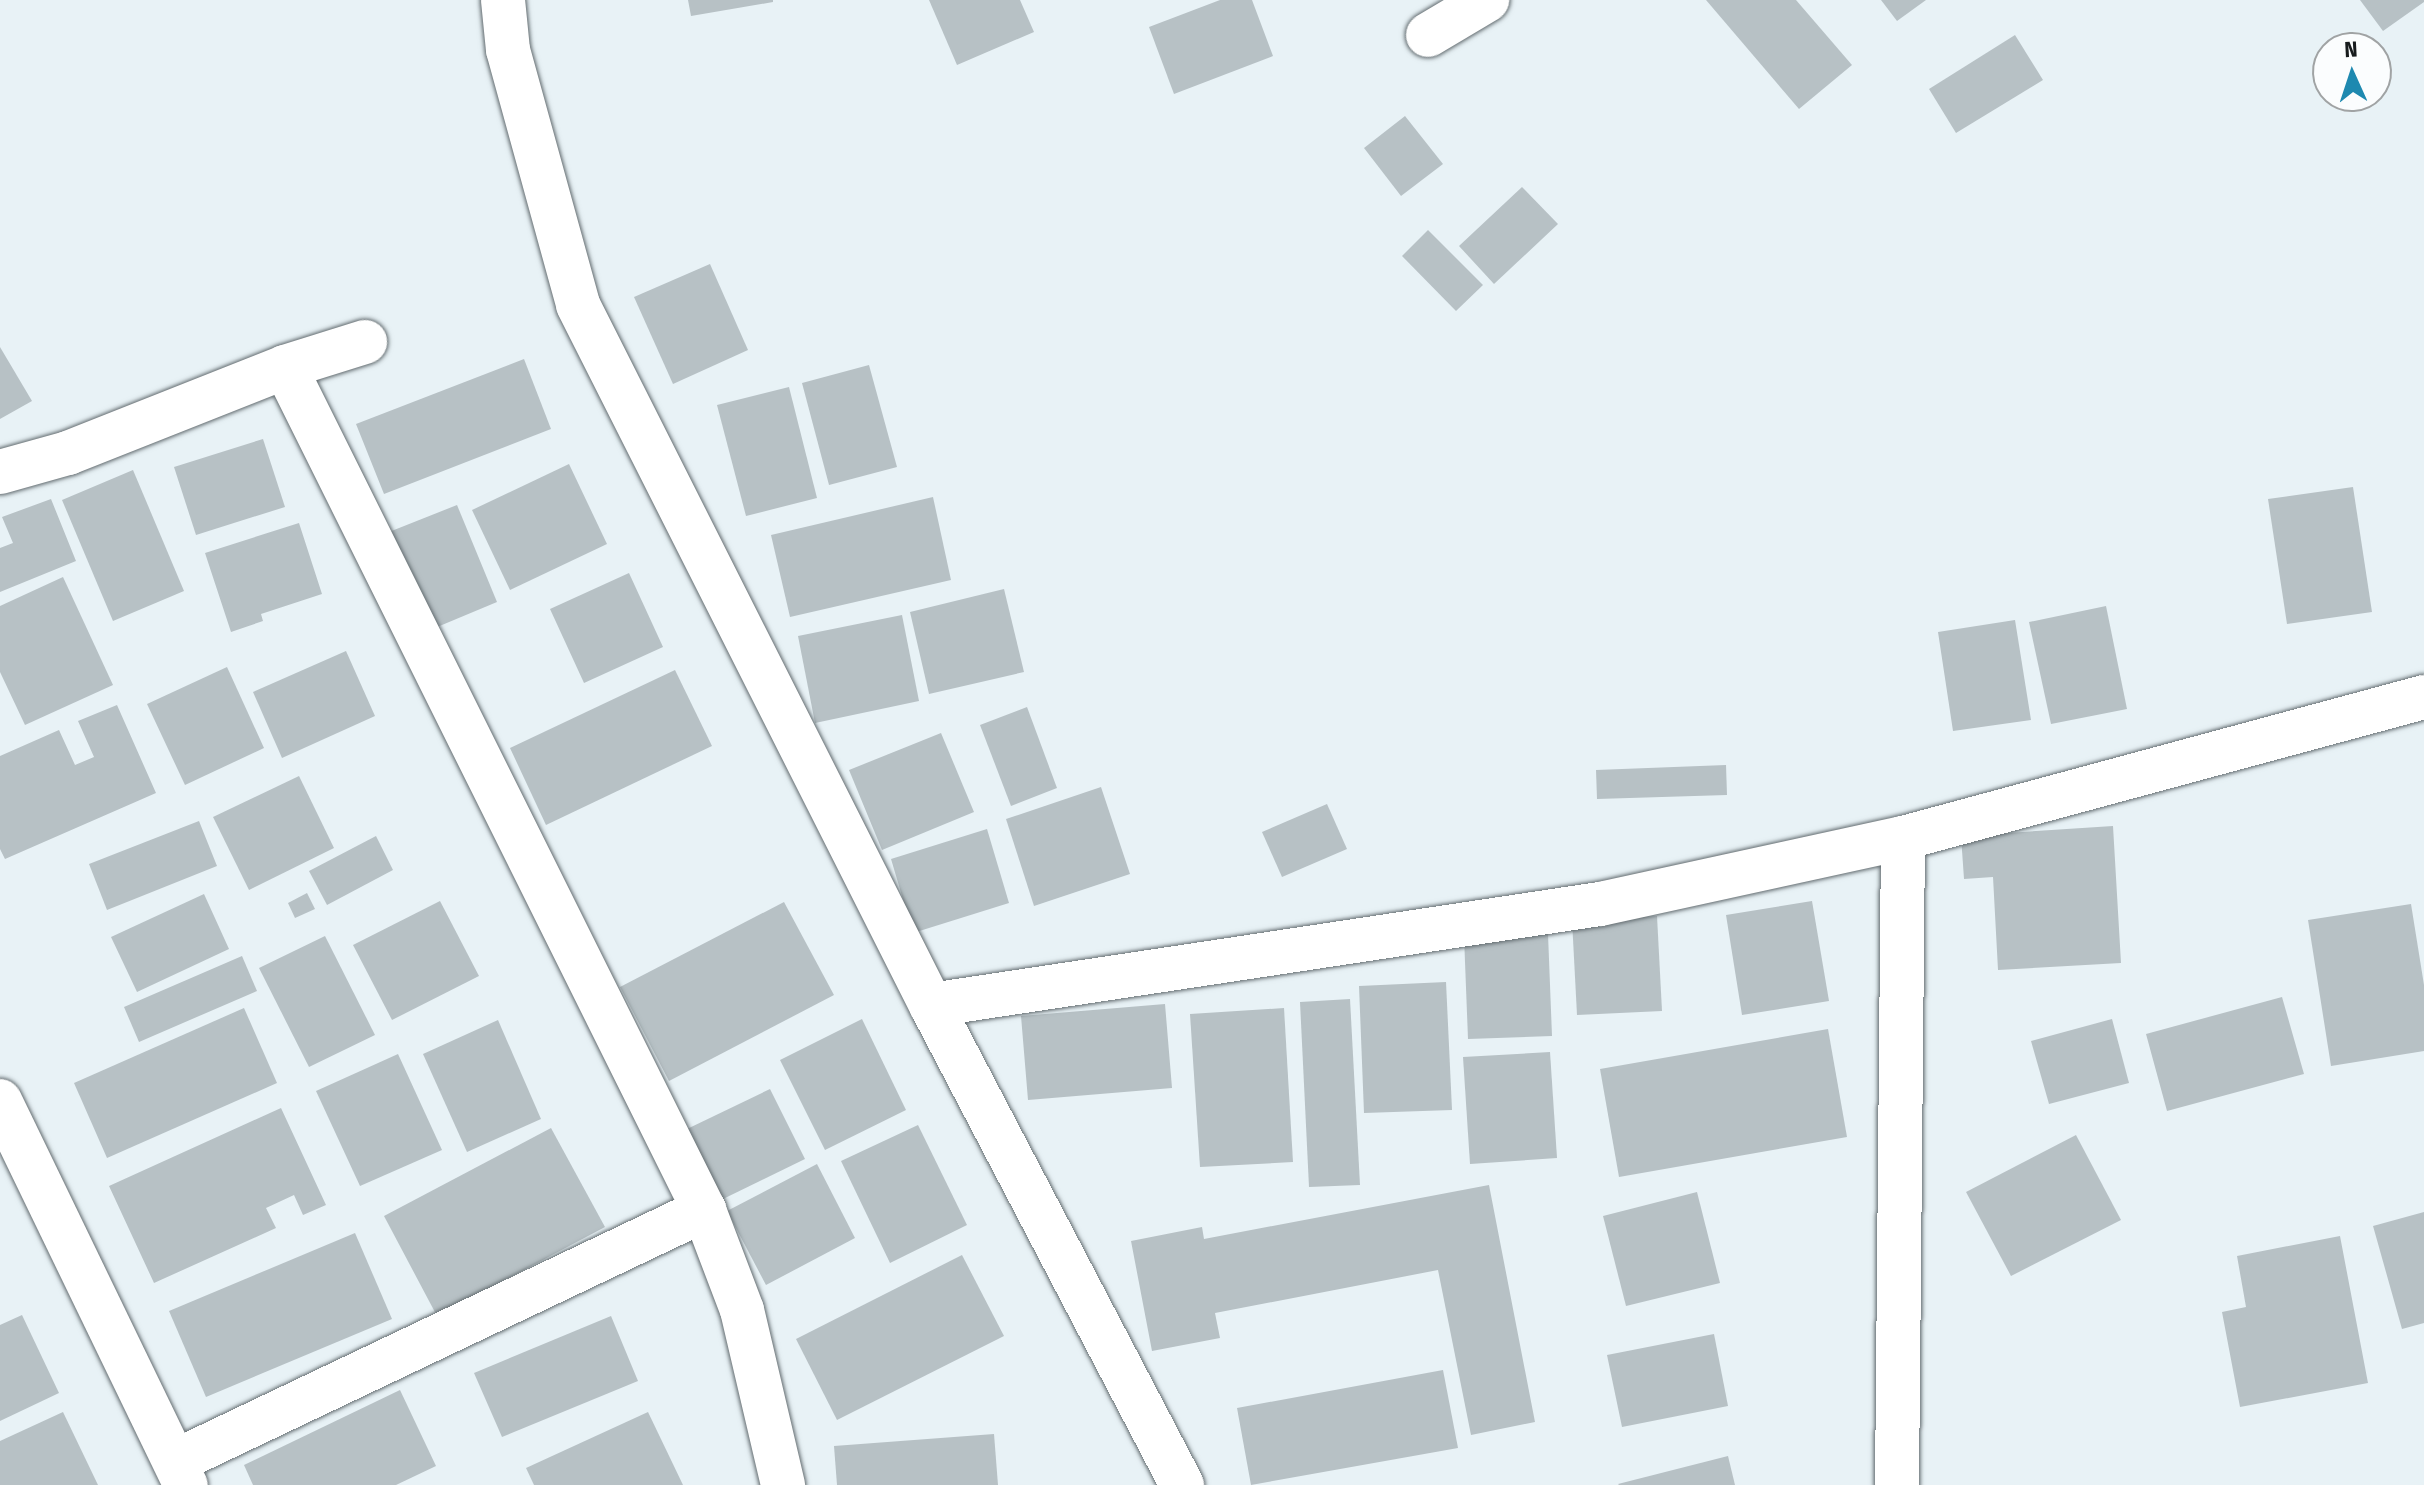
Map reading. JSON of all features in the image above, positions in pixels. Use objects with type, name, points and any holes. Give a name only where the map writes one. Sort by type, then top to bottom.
[{"type":"street","points":[[503,0],[508,50],[578,305],[931,1005],[1182,1485]]},
{"type":"street","points":[[1428,35],[1487,0]]},
{"type":"street","points":[[0,472],[68,453],[285,367],[365,342]]},
{"type":"street","points":[[285,367],[704,1210],[742,1310],[783,1485]]},
{"type":"street","points":[[931,1005],[1600,904],[1903,838],[2424,697]]},
{"type":"street","points":[[1897,1485],[1903,838]]},
{"type":"street","points":[[0,1101],[181,1473],[704,1210]]},
{"type":"building","points":[[688,0],[773,0],[773,2],[691,16]]},
{"type":"building","points":[[929,0],[1020,0],[1034,32],[957,65]]},
{"type":"building","points":[[1220,0],[1252,0],[1273,56],[1174,94],[1149,27]]},
{"type":"building","points":[[1706,0],[1796,0],[1852,65],[1799,109]]},
{"type":"building","points":[[1881,0],[1926,0],[1897,21]]},
{"type":"building","points":[[2360,0],[2424,0],[2424,2],[2383,31]]},
{"type":"building","points":[[2015,35],[2043,80],[1956,133],[1929,89]]},
{"type":"building","points":[[1405,116],[1443,164],[1401,196],[1364,148]]},
{"type":"building","points":[[1522,187],[1558,224],[1494,284],[1459,246]]},
{"type":"building","points":[[1428,230],[1483,285],[1456,311],[1402,256]]},
{"type":"building","points":[[710,264],[748,350],[673,384],[634,297]]},
{"type":"building","points":[[0,347],[32,401],[0,419]]},
{"type":"building","points":[[524,359],[551,429],[384,494],[356,424]]},
{"type":"building","points":[[869,365],[897,467],[829,485],[802,383]]},
{"type":"building","points":[[789,387],[817,498],[746,516],[717,405]]},
{"type":"building","points":[[263,439],[285,507],[196,535],[174,467]]},
{"type":"building","points":[[569,464],[607,544],[510,590],[472,510]]},
{"type":"building","points":[[133,470],[184,591],[113,621],[62,500]]},
{"type":"building","points":[[2353,487],[2372,612],[2287,624],[2268,499]]},
{"type":"building","points":[[933,497],[951,580],[790,617],[771,535]]},
{"type":"building","points":[[51,499],[76,561],[0,592],[0,548],[13,543],[2,517]]},
{"type":"building","points":[[457,505],[497,602],[430,630],[389,532]]},
{"type":"building","points":[[299,523],[322,594],[261,614],[263,621],[231,632],[205,553]]},
{"type":"building","points":[[629,573],[663,647],[584,683],[550,609]]},
{"type":"building","points":[[63,577],[113,685],[25,725],[0,672],[0,606]]},
{"type":"building","points":[[1004,589],[1024,672],[929,694],[910,612]]},
{"type":"building","points":[[2106,606],[2127,709],[2051,724],[2029,622]]},
{"type":"building","points":[[902,615],[919,701],[815,723],[798,636]]},
{"type":"building","points":[[2015,620],[2031,720],[1953,731],[1938,632]]},
{"type":"building","points":[[346,651],[375,716],[282,758],[253,692]]},
{"type":"building","points":[[227,667],[264,748],[185,785],[147,704]]},
{"type":"building","points":[[675,670],[712,746],[546,825],[510,748]]},
{"type":"building","points":[[117,705],[156,793],[5,859],[0,849],[0,756],[59,730],[75,765],[94,757],[78,721]]},
{"type":"building","points":[[1027,707],[1057,788],[1011,806],[980,725]]},
{"type":"building","points":[[941,733],[974,812],[882,850],[849,770]]},
{"type":"building","points":[[1726,765],[1727,795],[1597,799],[1596,770]]},
{"type":"building","points":[[299,776],[334,848],[249,890],[213,817]]},
{"type":"building","points":[[1101,787],[1130,874],[1034,906],[1006,819]]},
{"type":"building","points":[[1327,804],[1347,849],[1282,877],[1262,832]]},
{"type":"building","points":[[199,821],[217,866],[107,910],[89,864]]},
{"type":"building","points":[[2113,826],[2121,963],[1998,970],[1993,877],[1964,879],[1961,836]]},
{"type":"building","points":[[987,829],[1009,903],[913,933],[891,859]]},
{"type":"building","points":[[376,836],[393,870],[327,905],[309,871]]},
{"type":"building","points":[[307,893],[315,909],[295,918],[288,903]]},
{"type":"building","points":[[204,894],[229,949],[137,992],[111,937]]},
{"type":"building","points":[[440,901],[479,976],[392,1020],[353,945]]},
{"type":"building","points":[[1812,901],[1829,1001],[1742,1015],[1726,915]]},
{"type":"building","points":[[784,902],[834,995],[669,1081],[620,987]]},
{"type":"building","points":[[2411,904],[2424,985],[2424,1051],[2331,1066],[2308,920]]},
{"type":"building","points":[[1657,916],[1662,1011],[1577,1015],[1572,920]]},
{"type":"building","points":[[1548,934],[1552,1036],[1468,1039],[1464,936]]},
{"type":"building","points":[[325,936],[375,1035],[309,1067],[259,968]]},
{"type":"building","points":[[242,956],[257,991],[139,1042],[124,1007]]},
{"type":"building","points":[[1446,982],[1452,1110],[1364,1113],[1359,986]]},
{"type":"building","points":[[2282,997],[2304,1074],[2167,1111],[2146,1034]]},
{"type":"building","points":[[1350,999],[1360,1185],[1309,1187],[1300,1002]]},
{"type":"building","points":[[1165,1004],[1172,1088],[1028,1100],[1021,1016]]},
{"type":"building","points":[[244,1008],[277,1083],[107,1158],[74,1083]]},
{"type":"building","points":[[1284,1008],[1293,1162],[1200,1167],[1190,1014]]},
{"type":"building","points":[[862,1019],[906,1110],[825,1150],[780,1060]]},
{"type":"building","points":[[2112,1019],[2129,1083],[2049,1104],[2031,1041]]},
{"type":"building","points":[[498,1020],[541,1119],[467,1152],[423,1054]]},
{"type":"building","points":[[1828,1029],[1847,1137],[1619,1177],[1600,1069]]},
{"type":"building","points":[[1550,1052],[1557,1158],[1470,1164],[1463,1057]]},
{"type":"building","points":[[398,1054],[442,1150],[360,1186],[316,1091]]},
{"type":"building","points":[[770,1089],[805,1159],[723,1199],[687,1129]]},
{"type":"building","points":[[281,1108],[326,1205],[303,1215],[294,1195],[266,1208],[276,1228],[154,1283],[109,1186]]},
{"type":"building","points":[[918,1125],[967,1225],[890,1263],[841,1161]]},
{"type":"building","points":[[551,1128],[605,1227],[437,1316],[384,1216]]},
{"type":"building","points":[[2076,1135],[2121,1220],[2011,1276],[1966,1192]]},
{"type":"building","points":[[817,1164],[855,1238],[766,1285],[727,1211]]},
{"type":"building","points":[[1489,1185],[1535,1422],[1471,1435],[1438,1270],[1215,1313],[1220,1338],[1152,1351],[1131,1241],[1202,1227],[1204,1239]]},
{"type":"building","points":[[1697,1192],[1720,1283],[1626,1306],[1603,1216]]},
{"type":"building","points":[[2424,1212],[2424,1323],[2402,1329],[2373,1226]]},
{"type":"building","points":[[355,1233],[392,1319],[206,1397],[169,1311]]},
{"type":"building","points":[[2340,1236],[2368,1383],[2240,1407],[2222,1312],[2246,1307],[2237,1256]]},
{"type":"building","points":[[962,1255],[1004,1336],[837,1420],[796,1339]]},
{"type":"building","points":[[22,1315],[59,1393],[0,1421],[0,1325]]},
{"type":"building","points":[[611,1316],[638,1381],[502,1437],[474,1373]]},
{"type":"building","points":[[1714,1334],[1728,1406],[1622,1427],[1607,1355]]},
{"type":"building","points":[[1443,1370],[1458,1448],[1251,1485],[1237,1408]]},
{"type":"building","points":[[400,1390],[436,1466],[396,1485],[253,1485],[244,1465]]},
{"type":"building","points":[[63,1412],[98,1485],[0,1485],[0,1441]]},
{"type":"building","points":[[648,1412],[683,1485],[534,1485],[526,1468]]},
{"type":"building","points":[[994,1434],[998,1485],[837,1485],[834,1446]]},
{"type":"building","points":[[1728,1456],[1735,1485],[1618,1484]]}]
